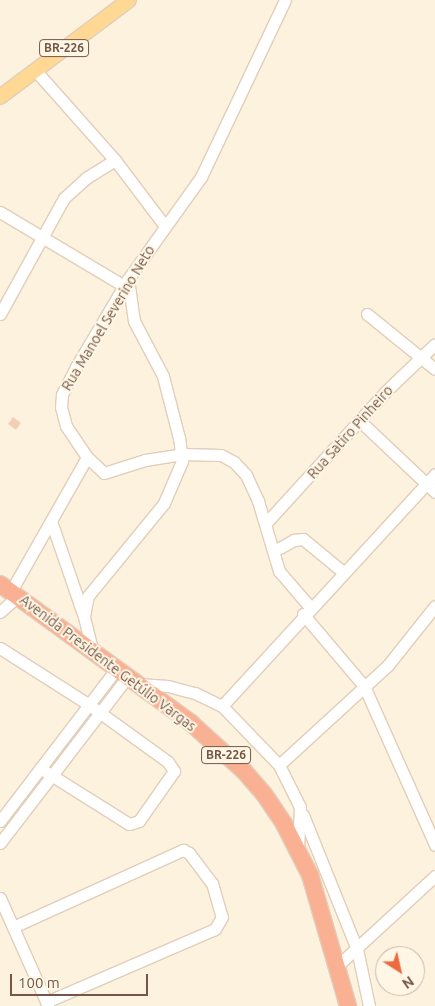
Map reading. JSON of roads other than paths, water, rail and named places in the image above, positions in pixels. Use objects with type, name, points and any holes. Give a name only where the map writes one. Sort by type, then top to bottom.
[{"type":"highway","name":"Avenida Presidente Getúlio Vargas","points":[[10,590],[191,723],[244,771],[264,794],[298,849],[310,875],[348,1006]]},
{"type":"main road","name":"BR-226","points":[[0,97],[129,0]]},
{"type":"street","name":"Rua Manoel Severino Neto","points":[[284,0],[201,177],[164,226],[126,283],[76,367],[61,401],[61,418],[87,457],[99,470],[109,474],[145,460],[181,454],[220,455],[234,462],[248,480],[266,523],[284,579],[364,686],[435,845]]},
{"type":"street","points":[[36,70],[115,160],[164,226]]},
{"type":"street","points":[[0,314],[41,236],[71,190],[115,160]]},
{"type":"street","points":[[0,212],[126,283],[134,321],[163,376],[181,454],[179,470],[164,503],[97,583],[84,606],[84,616]]},
{"type":"street","points":[[367,314],[423,357],[435,369]]},
{"type":"street","name":"Rua Satiro Pinheiro","points":[[266,523],[361,422],[385,392],[435,344]]},
{"type":"street","points":[[361,422],[431,487]]},
{"type":"street","points":[[0,612],[10,590],[87,457]]},
{"type":"street","points":[[222,706],[306,610],[431,487],[435,474]]},
{"type":"street","points":[[51,521],[84,616],[92,649]]},
{"type":"street","points":[[274,551],[294,540],[303,539],[343,572]]},
{"type":"street","points":[[279,765],[388,665],[435,606]]},
{"type":"street","points":[[0,648],[88,704],[168,762],[172,767],[173,776],[139,821],[129,824],[40,768]]},
{"type":"street","points":[[0,843],[128,676]]},
{"type":"street","points":[[0,821],[88,704],[128,676],[195,693],[222,706],[279,765],[300,807],[356,949],[369,1006]]},
{"type":"street","points":[[298,849],[300,807]]},
{"type":"street","points":[[0,898],[47,1004],[215,928],[222,917],[212,883],[189,853],[183,850],[13,927]]},
{"type":"street","points":[[337,966],[435,876]]}]
